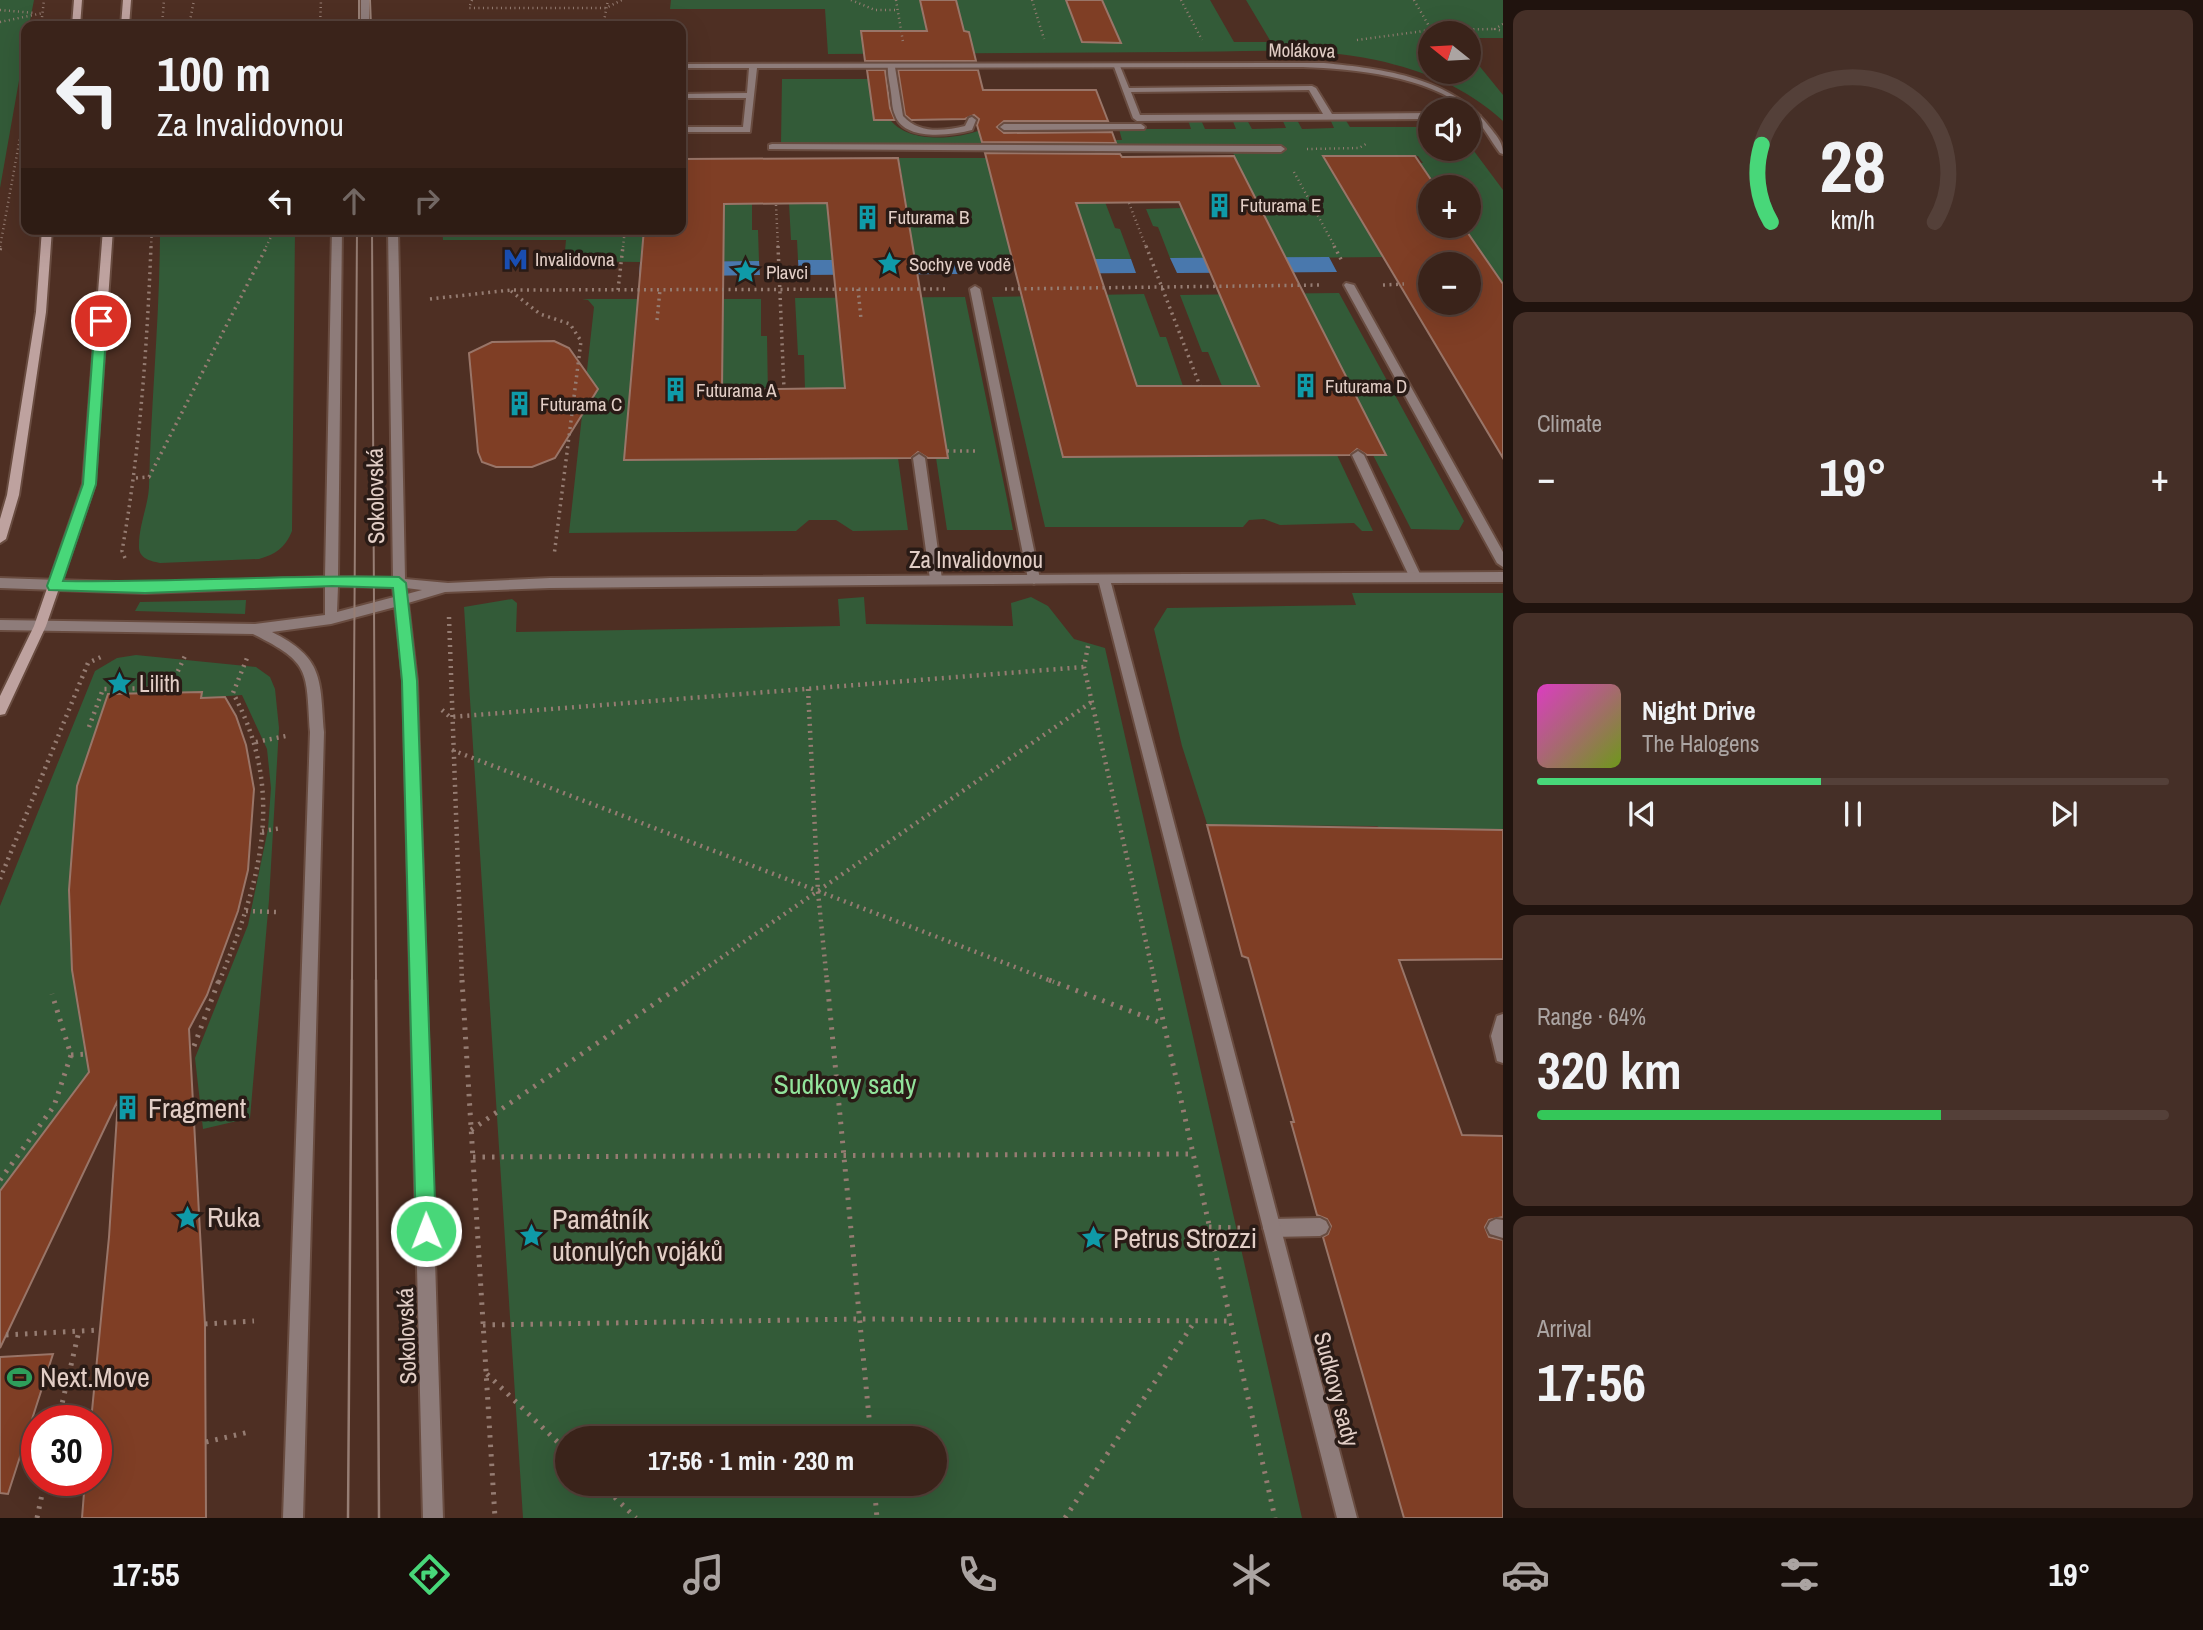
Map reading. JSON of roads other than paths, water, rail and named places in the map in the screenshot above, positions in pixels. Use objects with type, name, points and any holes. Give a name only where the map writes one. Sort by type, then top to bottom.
[{"type":"main road","points":[[76,21],[78,0]]},
{"type":"main road","points":[[125,21],[127,0]]},
{"type":"main road","points":[[0,539],[13,495],[41,313],[47,235]]},
{"type":"main road","points":[[0,710],[40,626],[89,484],[108,235]]},
{"type":"street","points":[[365,0],[365,21]]},
{"type":"street","name":"Molákova","points":[[686,66],[1303,65],[1363,68],[1422,85],[1450,98]]},
{"type":"street","points":[[1116,66],[1149,148]]},
{"type":"street","points":[[891,67],[899,117],[903,123],[926,131],[942,132],[969,128],[972,120]]},
{"type":"street","points":[[686,130],[747,130],[753,68]]},
{"type":"street","name":"Molákova","points":[[1126,90],[1312,88],[1329,117]]},
{"type":"street","points":[[686,96],[750,95]]},
{"type":"street","points":[[1004,127],[1418,116]]},
{"type":"street","name":"Molákova","points":[[1481,126],[1503,151]]},
{"type":"street","points":[[772,147],[1281,149]]},
{"type":"street","name":"Sokolovská","points":[[331,619],[337,235]]},
{"type":"street","name":"Sokolovská","points":[[393,235],[399,583],[410,681],[433,1518]]},
{"type":"street","points":[[1349,285],[1503,563]]},
{"type":"street","points":[[975,289],[1034,579]]},
{"type":"street","points":[[1358,455],[1415,576]]},
{"type":"street","points":[[919,458],[936,579]]},
{"type":"street","name":"Za Invalidovnou","points":[[0,583],[157,588],[332,580],[448,588],[550,583],[1503,577]]},
{"type":"street","name":"Sudkovy sady","points":[[1104,580],[1347,1518]]},
{"type":"street","name":"Za Invalidovnou","points":[[0,625],[255,629],[331,619],[448,588]]},
{"type":"street","points":[[255,629],[293,648],[308,664],[313,678],[317,732],[293,1518]]},
{"type":"street","points":[[1503,1022],[1499,1036],[1503,1055]]},
{"type":"street","points":[[1272,1228],[1320,1227]]},
{"type":"water","points":[[1329,257],[1337,272],[1177,273],[1170,258]]},
{"type":"water","points":[[1012,259],[1131,259],[1136,273],[1017,274]]},
{"type":"water","points":[[798,260],[956,260],[959,274],[799,275]]},
{"type":"water","points":[[759,261],[760,275],[639,277],[640,262]]},
{"type":"waterway","points":[[559,263],[608,263]]},
{"type":"tram line","points":[[359,0],[359,21]]},
{"type":"tram line","points":[[370,0],[371,21]]},
{"type":"tram line","points":[[352,982],[357,235]]},
{"type":"tram line","points":[[372,235],[376,982]]},
{"type":"tram line","points":[[348,1518],[352,980]]},
{"type":"tram line","points":[[376,980],[379,1518]]},
{"type":"place","name":"Futurama E","points":[[1220,205]]},
{"type":"place","name":"Futurama B","points":[[868,217]]},
{"type":"place","name":"Invalidovna","points":[[515,259]]},
{"type":"place","name":"Sochy ve vodě","points":[[889,264]]},
{"type":"place","name":"Plavci","points":[[746,272]]},
{"type":"place","name":"Futurama D","points":[[1305,386]]},
{"type":"place","name":"Futurama A","points":[[676,390]]},
{"type":"place","name":"Futurama C","points":[[520,404]]},
{"type":"place","name":"Lilith","points":[[119,683]]},
{"type":"place","name":"Fragment","points":[[128,1108]]},
{"type":"place","name":"Ruka","points":[[187,1217]]},
{"type":"place","name":"Památník utonulých vojáků","points":[[532,1235]]},
{"type":"place","name":"Petrus Strozzi","points":[[1093,1238]]},
{"type":"place","name":"Next.Move","points":[[20,1377]]}]
